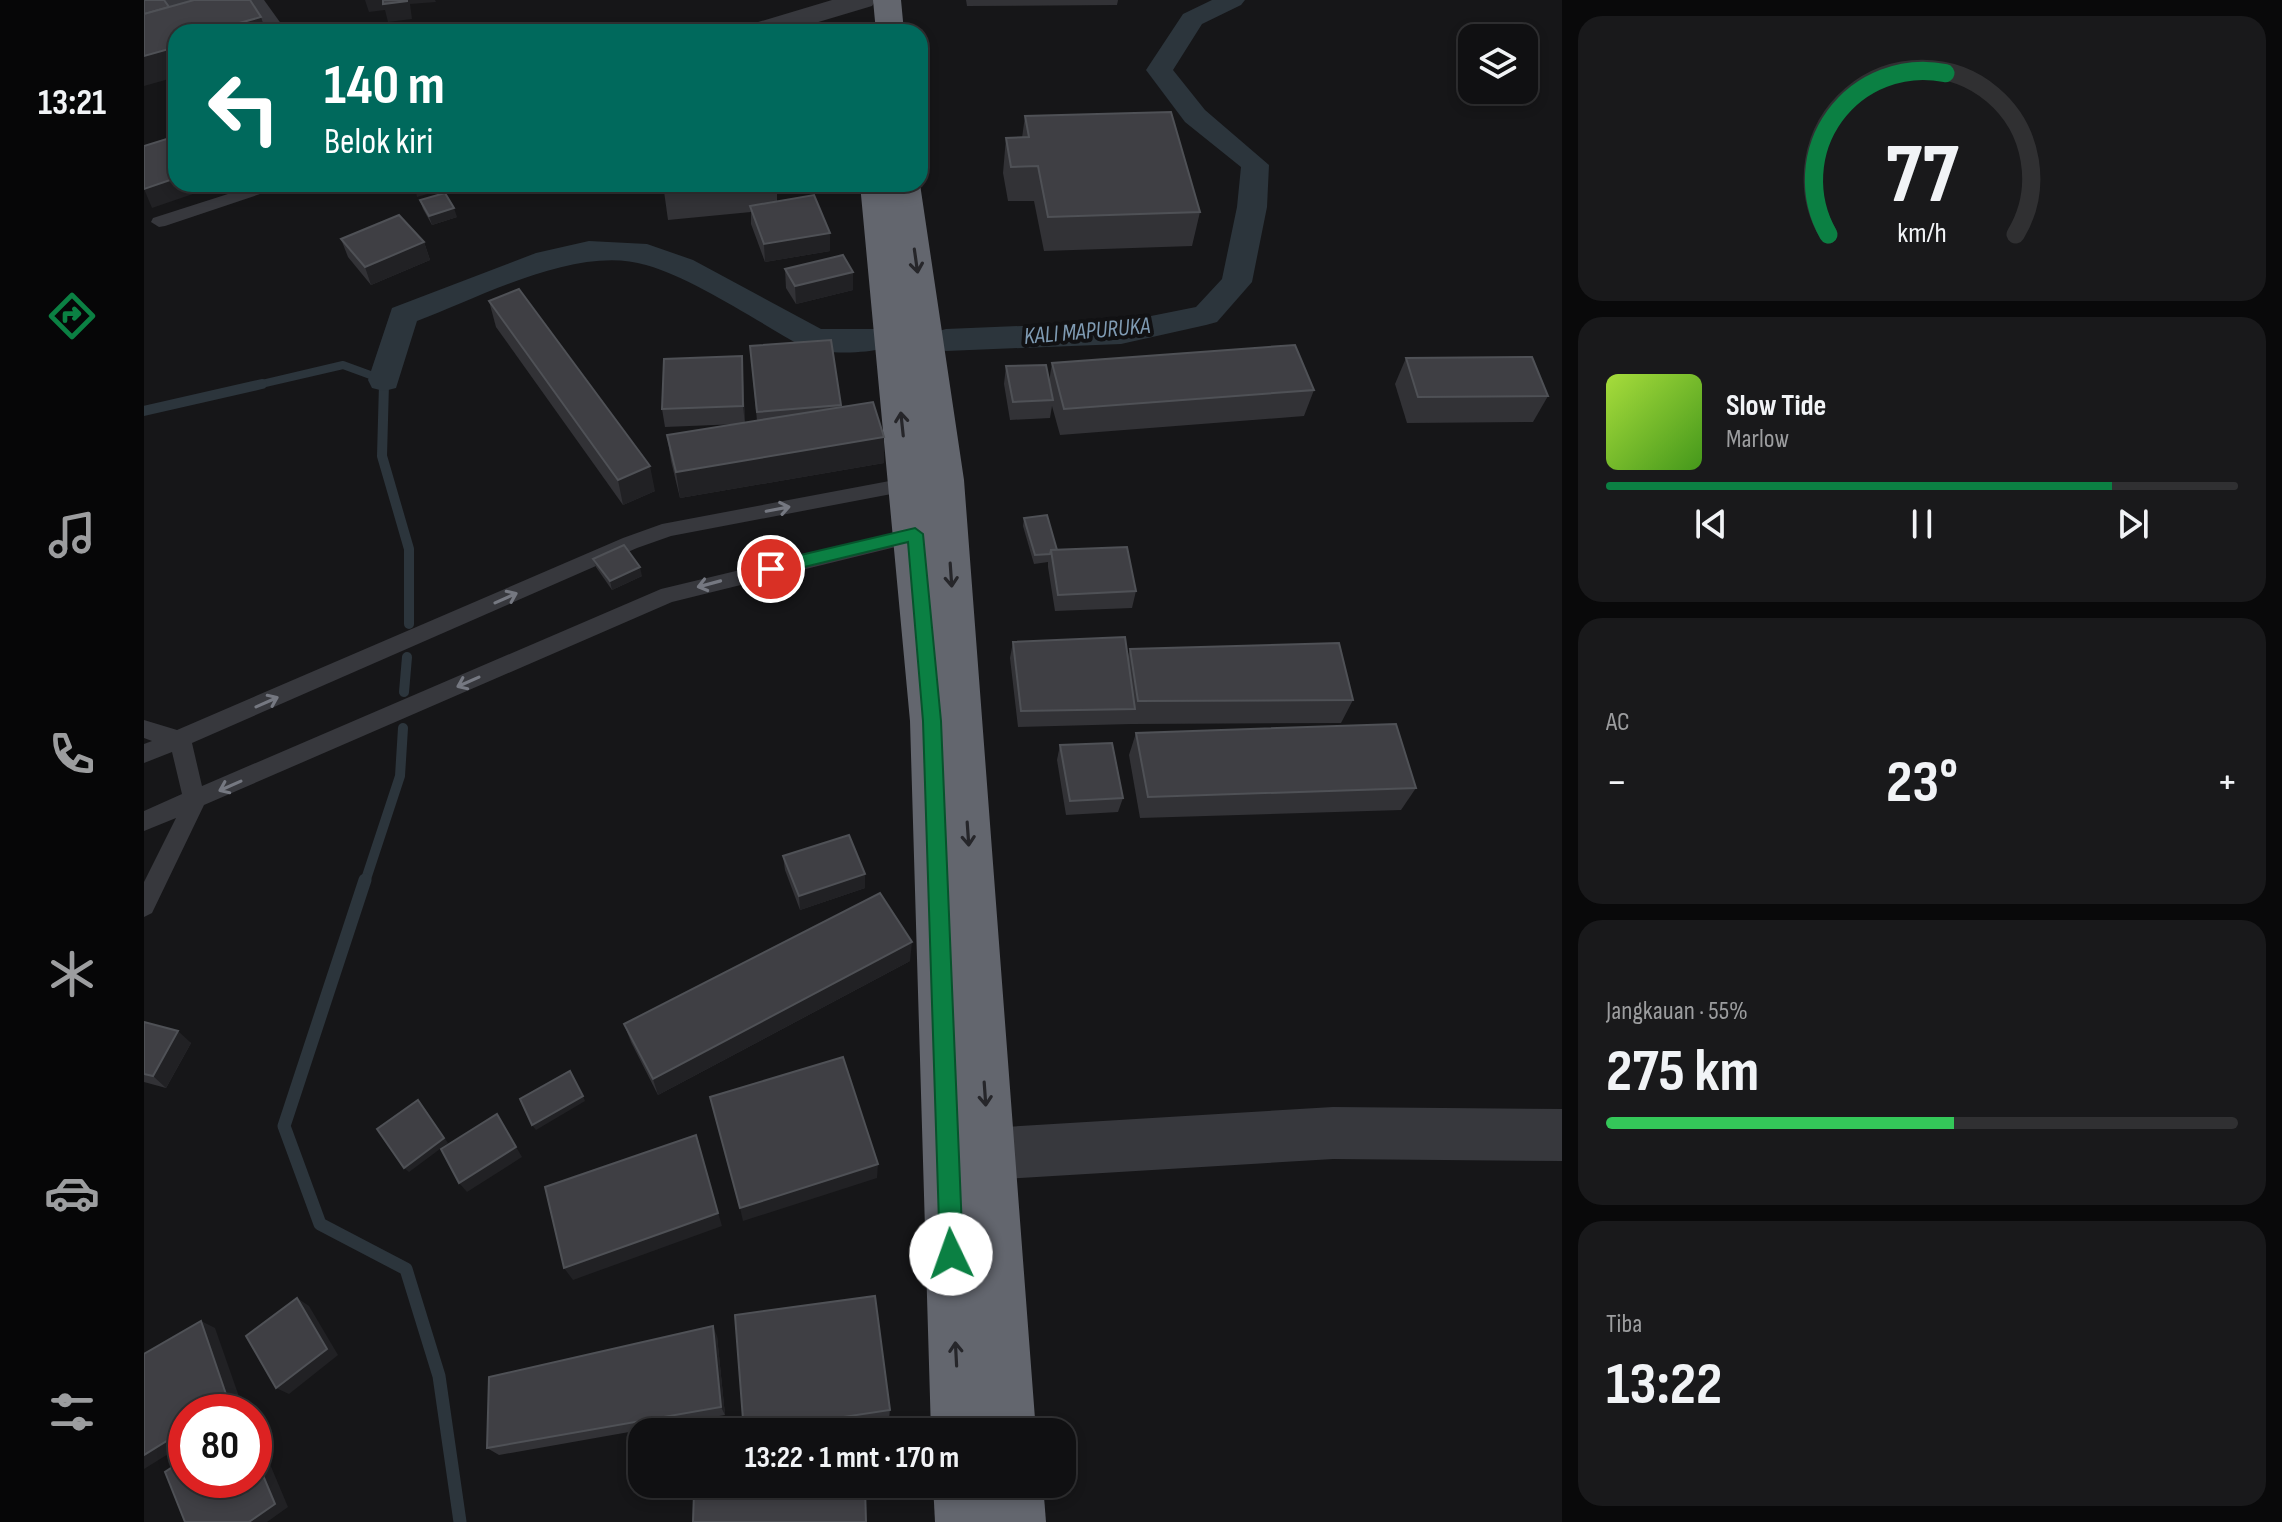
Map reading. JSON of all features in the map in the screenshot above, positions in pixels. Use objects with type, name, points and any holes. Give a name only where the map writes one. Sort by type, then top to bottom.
[{"type":"highway","points":[[862,0],[863,24]]},
{"type":"highway","points":[[887,0],[889,24]]},
{"type":"highway","points":[[877,192],[927,482]]},
{"type":"highway","points":[[905,192],[927,482],[989,1154],[1006,1418]]},
{"type":"highway","points":[[932,532],[932,721],[959,1418]]},
{"type":"highway","points":[[964,1498],[965,1522]]},
{"type":"highway","points":[[1014,1498],[1016,1522]]},
{"type":"street","points":[[144,12],[186,0]]},
{"type":"street","points":[[250,0],[267,24]]},
{"type":"street","points":[[782,24],[862,0]]},
{"type":"street","points":[[989,1154],[1333,1133],[1562,1135]]},
{"type":"lane","points":[[159,222],[251,192]]},
{"type":"lane","points":[[144,754],[630,543],[669,529],[927,482]]},
{"type":"lane","points":[[144,821],[668,595],[932,532]]},
{"type":"lane","points":[[144,729],[180,740]]},
{"type":"lane","points":[[144,906],[195,801],[180,740]]},
{"type":"building","points":[[144,0],[164,0],[169,7],[144,14]]},
{"type":"building","points":[[194,0],[250,0],[261,17],[236,24],[168,24],[168,49],[144,56],[144,14]]},
{"type":"building","points":[[383,0],[407,0],[407,1],[383,4]]},
{"type":"building","points":[[1171,112],[1200,212],[1048,217],[1038,166],[1011,167],[1006,138],[1029,137],[1025,116]]},
{"type":"building","points":[[168,138],[168,181],[144,189],[144,146]]},
{"type":"building","points":[[445,193],[454,208],[429,216],[420,200]]},
{"type":"building","points":[[814,195],[830,233],[764,244],[750,206]]},
{"type":"building","points":[[399,215],[424,242],[365,267],[341,239]]},
{"type":"building","points":[[843,255],[853,272],[795,286],[785,269]]},
{"type":"building","points":[[519,289],[650,466],[618,480],[489,301]]},
{"type":"building","points":[[831,340],[841,405],[757,412],[750,346]]},
{"type":"building","points":[[1295,345],[1314,390],[1064,409],[1052,363]]},
{"type":"building","points":[[742,356],[743,406],[662,409],[664,359]]},
{"type":"building","points":[[1532,357],[1548,396],[1418,397],[1406,358]]},
{"type":"building","points":[[1046,365],[1053,400],[1013,402],[1006,366]]},
{"type":"building","points":[[873,402],[884,437],[676,472],[667,435]]},
{"type":"building","points":[[1047,515],[1057,550],[1035,555],[1024,518]]},
{"type":"building","points":[[624,545],[640,567],[610,581],[593,559]]},
{"type":"building","points":[[1127,547],[1136,591],[1058,595],[1051,550]]},
{"type":"building","points":[[1125,637],[1135,709],[1021,711],[1013,642]]},
{"type":"building","points":[[1339,643],[1353,700],[1138,701],[1130,649]]},
{"type":"building","points":[[1396,724],[1416,788],[1148,797],[1136,733]]},
{"type":"building","points":[[1112,743],[1123,798],[1070,801],[1060,745]]},
{"type":"building","points":[[849,835],[865,874],[799,896],[783,856]]},
{"type":"building","points":[[880,893],[912,942],[653,1079],[624,1024]]},
{"type":"building","points":[[144,1022],[178,1031],[153,1076],[144,1074]]},
{"type":"building","points":[[843,1057],[878,1164],[740,1208],[710,1097]]},
{"type":"building","points":[[570,1071],[583,1096],[532,1125],[520,1099]]},
{"type":"building","points":[[418,1100],[444,1138],[404,1168],[377,1129]]},
{"type":"building","points":[[497,1114],[516,1147],[459,1183],[441,1149]]},
{"type":"building","points":[[696,1135],[718,1213],[564,1268],[545,1187]]},
{"type":"building","points":[[875,1296],[890,1410],[837,1418],[743,1418],[735,1315]]},
{"type":"building","points":[[297,1298],[327,1349],[276,1388],[246,1336]]},
{"type":"building","points":[[201,1321],[226,1394],[168,1394],[168,1440],[144,1455],[144,1354]]},
{"type":"building","points":[[713,1326],[721,1407],[658,1418],[628,1418],[628,1423],[487,1448],[489,1377]]},
{"type":"building","points":[[272,1497],[275,1504],[249,1522],[185,1522],[175,1498]]},
{"type":"building","points":[[694,1498],[865,1498],[866,1522],[693,1522]]},
{"type":"waterway","name":"KALI MAPURUKA","points":[[946,340],[1121,333],[1206,315],[1237,282],[1252,207],[1255,165],[1195,116],[1159,70],[1192,19],[1232,0]]},
{"type":"waterway","name":"KALI MAPURUKA","points":[[384,380],[403,315],[547,260],[589,251],[647,254],[682,267],[816,340],[874,340]]},
{"type":"waterway","points":[[253,386],[343,365],[384,380],[384,384]]},
{"type":"waterway","points":[[144,411],[262,384]]},
{"type":"waterway","points":[[384,384],[382,456],[409,549],[409,624]]},
{"type":"waterway","points":[[404,692],[407,657]]},
{"type":"waterway","points":[[365,882],[400,776],[403,728]]},
{"type":"waterway","points":[[365,880],[284,1126],[320,1224],[406,1269],[439,1376],[460,1522]]},
{"type":"route","points":[[771,569],[915,534],[932,721],[951,1254]]}]
